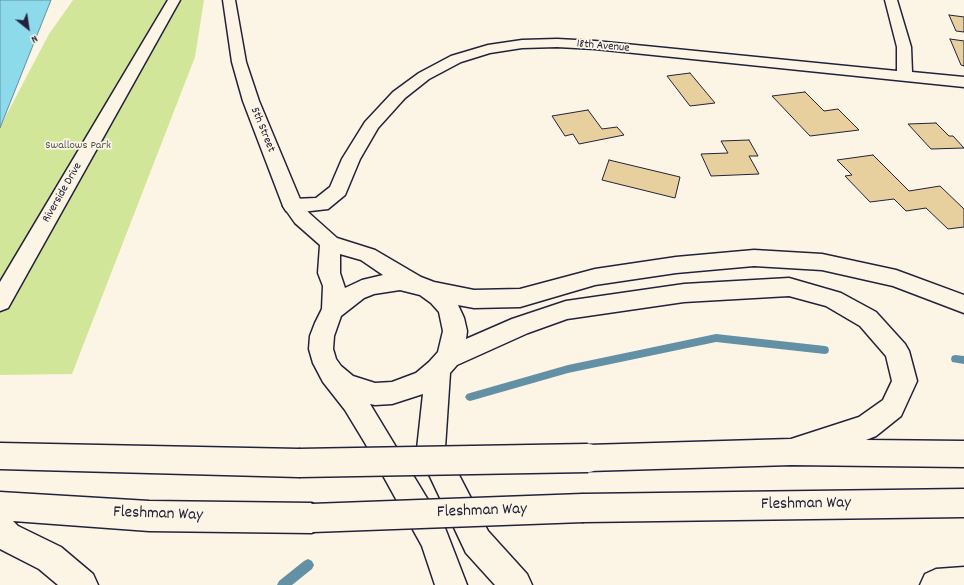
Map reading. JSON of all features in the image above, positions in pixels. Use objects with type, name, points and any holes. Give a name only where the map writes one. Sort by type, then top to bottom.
[{"type":"main road","name":"Riverside Drive","points":[[0,302],[174,0]]},
{"type":"main road","name":"5th Street","points":[[230,0],[239,62],[249,95],[293,206],[302,218],[330,243],[368,255],[421,287]]},
{"type":"main road","points":[[891,0],[904,47],[905,76]]},
{"type":"main road","name":"18th Avenue","points":[[293,206],[321,204],[338,190],[351,159],[371,126],[399,95],[424,76],[456,59],[488,49],[522,44],[557,43],[595,45],[964,82]]},
{"type":"main road","points":[[330,243],[329,273],[334,286],[333,310]]},
{"type":"main road","points":[[451,585],[434,539],[374,434],[354,402],[325,363],[321,349],[322,336],[326,323],[333,310],[356,292],[385,282],[400,282],[474,300],[520,298],[595,277],[676,265],[754,258],[822,262],[896,278],[964,304]]},
{"type":"main road","points":[[332,374],[344,384],[358,390],[375,394],[392,393],[425,381],[443,364],[454,345],[455,331],[453,318],[448,307],[439,297],[421,287]]},
{"type":"main road","points":[[443,364],[520,326],[574,309],[684,293],[789,288],[833,300],[868,319],[897,351],[905,381],[892,408],[867,427],[791,452]]},
{"type":"main road","points":[[443,364],[430,449],[476,542],[516,585]]},
{"type":"main road","points":[[2,456],[299,463],[588,458],[791,452],[964,454]]},
{"type":"main road","name":"Fleshman Way","points":[[0,506],[149,516],[312,518],[583,508],[964,503]]},
{"type":"main road","points":[[0,529],[7,537],[50,558],[82,585]]},
{"type":"main road","points":[[936,585],[964,583]]},
{"type":"green space","name":"Swallows Park","points":[[73,0],[204,0],[195,57],[72,374],[0,375],[0,127],[49,34]]},
{"type":"water","points":[[0,0],[51,0],[0,128]]},
{"type":"building","points":[[949,15],[964,17],[964,32],[956,31]]},
{"type":"building","points":[[950,39],[964,41],[964,66],[961,65]]},
{"type":"building","points":[[690,73],[715,103],[690,106],[667,76]]},
{"type":"building","points":[[805,92],[824,111],[838,109],[859,130],[810,136],[772,96]]},
{"type":"building","points":[[588,110],[602,129],[617,127],[624,135],[579,144],[573,134],[565,136],[552,116]]},
{"type":"building","points":[[936,123],[949,136],[953,136],[964,148],[931,149],[908,124]]},
{"type":"building","points":[[749,140],[758,156],[749,156],[759,174],[711,176],[701,154],[728,153],[721,141]]},
{"type":"building","points":[[873,155],[909,191],[940,186],[964,209],[964,227],[948,229],[926,208],[906,211],[894,199],[870,202],[845,176],[852,175],[837,160]]},
{"type":"building","points":[[609,160],[680,177],[675,198],[602,180]]},
{"type":"waterway","points":[[470,397],[568,369],[716,338],[825,350]]},
{"type":"waterway","points":[[955,359],[964,360]]},
{"type":"waterway","points":[[283,585],[308,565]]}]
